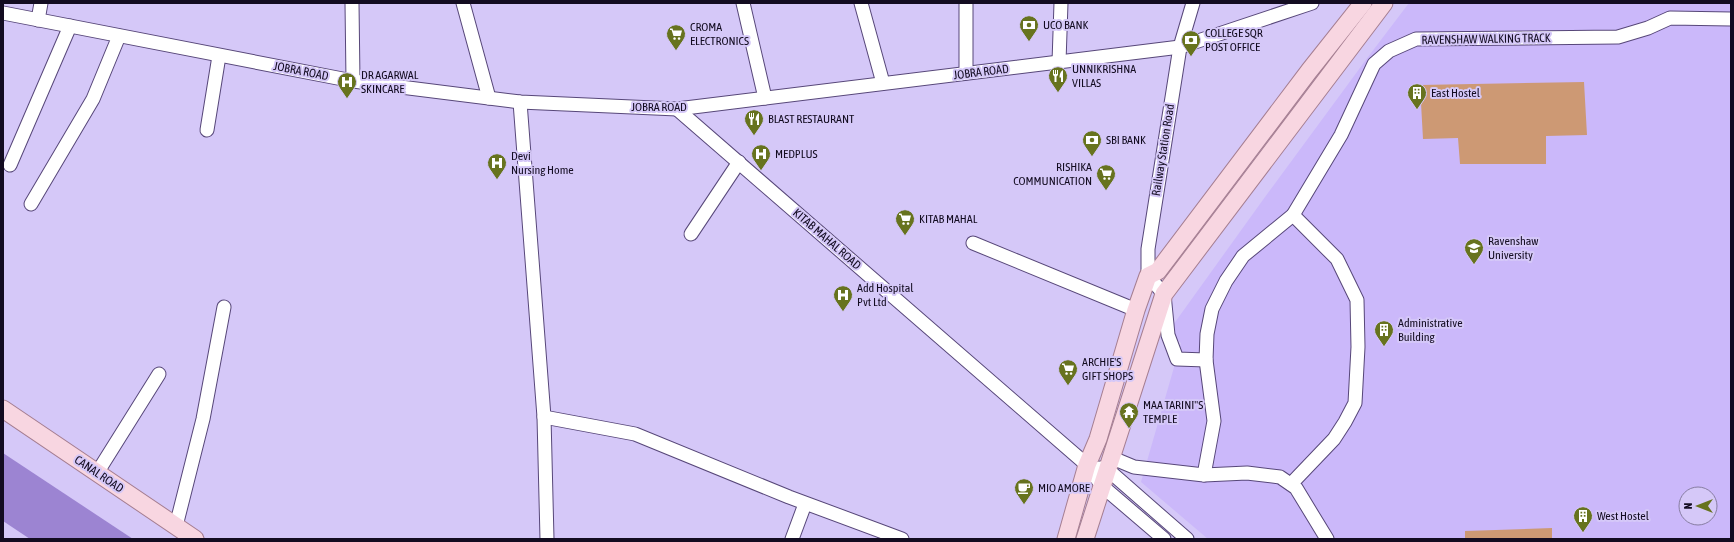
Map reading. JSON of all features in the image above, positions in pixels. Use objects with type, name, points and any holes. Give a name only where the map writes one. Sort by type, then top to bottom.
[{"type":"main road","points":[[1066,539],[1087,465],[1098,439],[1136,310],[1148,276],[1158,271],[1308,71],[1363,3]]},
{"type":"main road","points":[[1085,539],[1108,463],[1164,294],[1384,3]]},
{"type":"main road","name":"CANAL ROAD","points":[[3,409],[195,539]]},
{"type":"street","points":[[38,20],[41,3]]},
{"type":"street","points":[[352,3],[353,81]]},
{"type":"street","points":[[463,3],[489,98]]},
{"type":"street","points":[[743,3],[765,98]]},
{"type":"street","points":[[861,3],[883,84]]},
{"type":"street","points":[[966,3],[966,73]]},
{"type":"street","points":[[1059,62],[1061,3]]},
{"type":"street","name":"Railway Station Road","points":[[1148,276],[1148,249],[1180,47],[1193,3]]},
{"type":"street","name":"JOBRA ROAD","points":[[3,13],[353,81],[520,102],[677,108],[1180,47],[1312,3]]},
{"type":"street","name":"RAVENSHAW WALKING TRACK","points":[[1204,475],[1214,421],[1206,360],[1207,334],[1212,309],[1226,281],[1243,256],[1293,215],[1341,135],[1374,64],[1389,51],[1416,39],[1618,36],[1648,28],[1670,18],[1731,19]]},
{"type":"street","points":[[10,165],[70,26]]},
{"type":"street","points":[[31,204],[93,99],[119,36]]},
{"type":"street","points":[[207,130],[219,56]]},
{"type":"street","points":[[520,102],[544,417],[547,539]]},
{"type":"street","name":"KITAB MAHAL ROAD","points":[[677,108],[1087,465],[1102,486],[1164,539]]},
{"type":"street","points":[[691,234],[739,162]]},
{"type":"street","points":[[1291,484],[1334,439],[1355,403],[1358,346],[1356,300],[1337,259],[1293,215]]},
{"type":"street","points":[[973,243],[1136,310]]},
{"type":"street","points":[[1148,276],[1164,294],[1168,335],[1177,359],[1206,360]]},
{"type":"street","points":[[176,526],[203,419],[224,307]]},
{"type":"street","points":[[97,473],[159,374]]},
{"type":"street","points":[[544,417],[635,434],[806,504],[902,539]]},
{"type":"street","points":[[1087,465],[1108,463],[1204,475],[1247,473],[1280,477],[1296,488],[1327,539]]},
{"type":"street","points":[[1108,463],[1187,539]]},
{"type":"street","points":[[792,539],[806,504]]},
{"type":"shaded area","name":"Ravenshaw University","points":[[1409,3],[1731,3],[1731,539],[1208,539],[1141,482],[1181,343],[1168,332],[1265,197]]},
{"type":"shaded area","points":[[1584,82],[1587,135],[1546,136],[1546,164],[1460,164],[1458,138],[1423,139],[1420,85]]},
{"type":"shaded area","points":[[3,453],[133,539],[30,539],[3,521]]},
{"type":"shaded area","points":[[1552,528],[1552,539],[1465,539],[1465,531]]},
{"type":"place","name":"UCO BANK","points":[[1029,42]]},
{"type":"place","name":"CROMA ELECTRONICS","points":[[676,51]]},
{"type":"place","name":"COLLEGE SQR POST OFFICE","points":[[1191,57]]},
{"type":"place","name":"UNNIKRISHNA VILLAS","points":[[1058,93]]},
{"type":"place","name":"DR AGARWAL SKINCARE","points":[[347,99]]},
{"type":"place","name":"East Hostel","points":[[1417,110]]},
{"type":"place","name":"BLAST RESTAURANT","points":[[754,136]]},
{"type":"place","name":"SBI BANK","points":[[1092,157]]},
{"type":"place","name":"MEDPLUS","points":[[761,171]]},
{"type":"place","name":"Devi Nursing Home","points":[[497,180]]},
{"type":"place","name":"RISHIKA COMMUNICATION","points":[[1106,191]]},
{"type":"place","name":"KITAB MAHAL","points":[[905,236]]},
{"type":"place","name":"Ravenshaw University","points":[[1474,265]]},
{"type":"place","name":"Add Hospital Pvt Ltd","points":[[843,312]]},
{"type":"place","name":"Administrative Building","points":[[1384,347]]},
{"type":"place","name":"ARCHIE'S GIFT SHOPS","points":[[1068,386]]},
{"type":"place","name":"MAA TARINI\"S TEMPLE","points":[[1129,429]]},
{"type":"place","name":"MIO AMORE","points":[[1024,505]]},
{"type":"place","name":"West Hostel","points":[[1583,533]]}]
